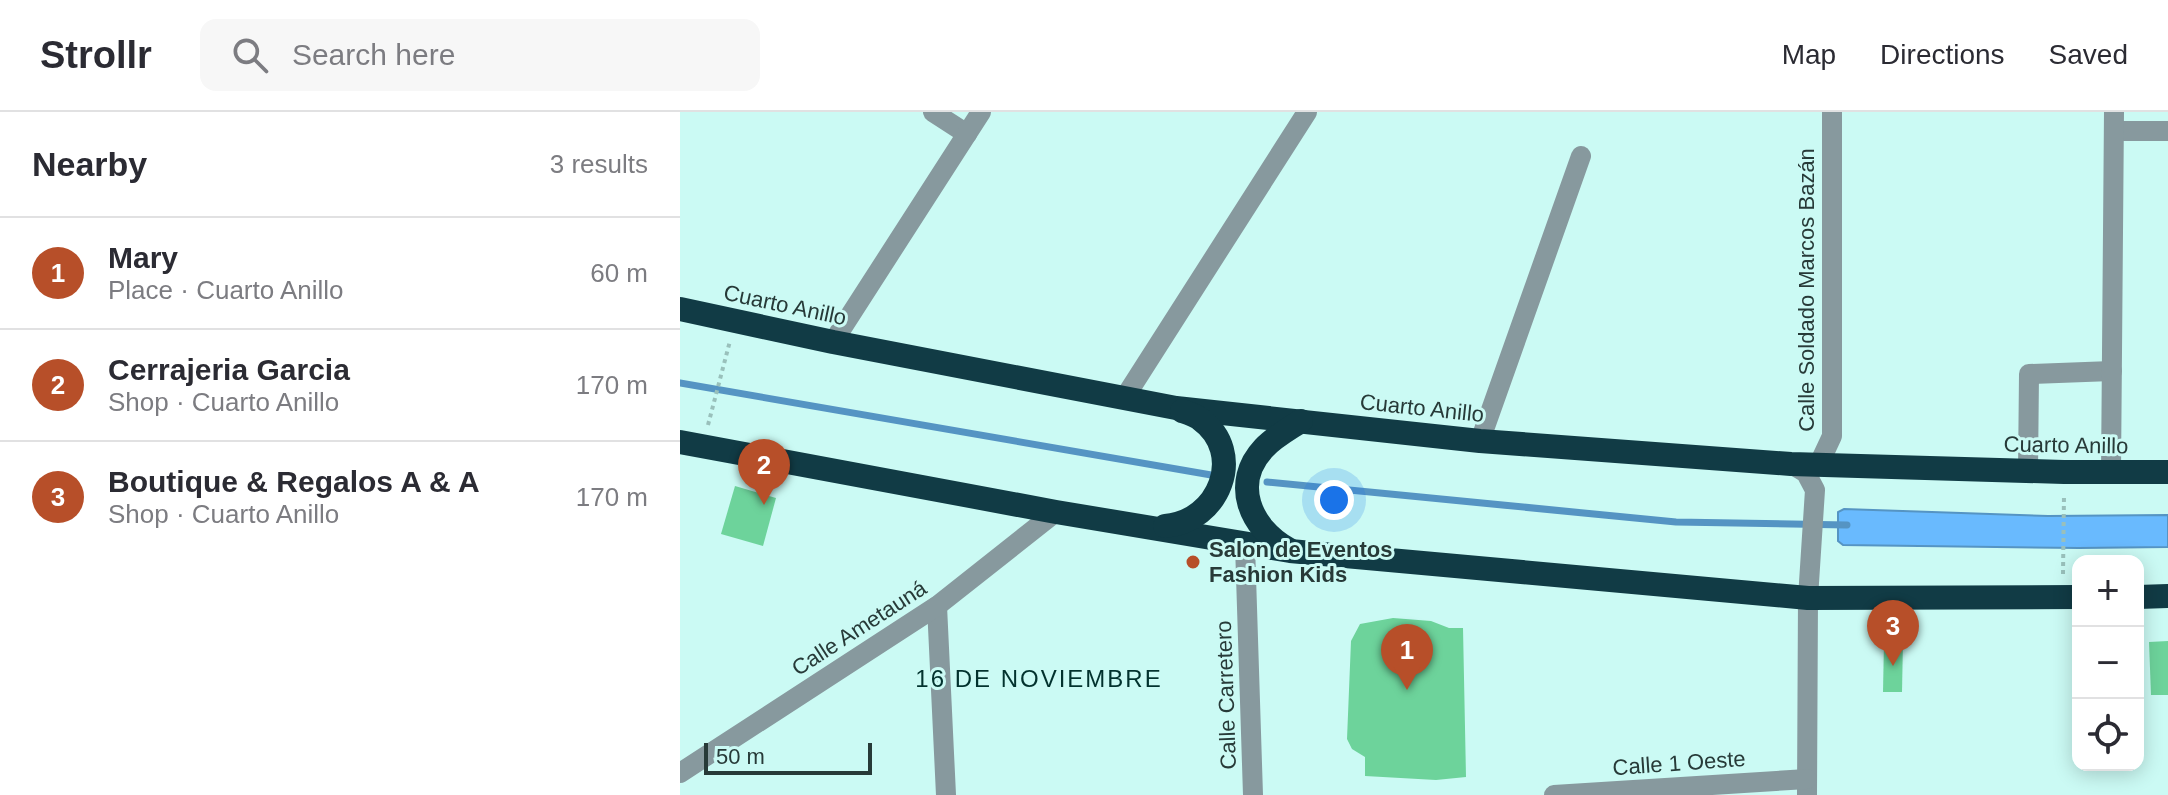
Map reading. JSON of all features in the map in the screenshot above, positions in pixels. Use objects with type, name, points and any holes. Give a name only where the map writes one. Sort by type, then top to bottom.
[{"type":"highway","name":"Cuarto Anillo","points":[[680,309],[833,342],[1176,408],[1480,441],[1818,466],[2168,472]]},
{"type":"highway","points":[[1155,527],[1181,525],[1204,512],[1219,491],[1224,465],[1217,439],[1200,419],[1176,408]]},
{"type":"highway","points":[[1290,551],[1272,540],[1257,525],[1249,506],[1248,485],[1253,465],[1264,448],[1301,421]]},
{"type":"highway","points":[[680,442],[1056,512],[1290,551],[1808,598],[2072,597]]},
{"type":"highway","points":[[2144,597],[2168,596]]},
{"type":"street","points":[[933,112],[967,134]]},
{"type":"street","points":[[833,342],[981,112]]},
{"type":"street","points":[[1125,397],[1307,112]]},
{"type":"street","name":"Calle Soldado Marcos Bazán","points":[[1818,466],[1832,436],[1832,112]]},
{"type":"street","points":[[2111,472],[2114,121],[2168,131]]},
{"type":"street","points":[[1480,441],[1581,156]]},
{"type":"street","points":[[2028,471],[2029,374],[2112,371]]},
{"type":"street","name":"Calle Soldado Marcos Bazán","points":[[1791,464],[1806,473],[1815,490],[1808,598],[1807,787]]},
{"type":"street","name":"Calle Ametauná","points":[[680,773],[937,606],[1056,512]]},
{"type":"street","name":"Calle Carretero","points":[[1245,545],[1253,795]]},
{"type":"street","points":[[937,606],[946,795]]},
{"type":"street","name":"Calle 1 Oeste","points":[[1554,795],[1807,787]]},
{"type":"path","points":[[714,405],[725,366]]},
{"type":"path","points":[[2063,547],[2064,502]]},
{"type":"water","points":[[1844,509],[2048,516],[2168,515],[2168,547],[1843,545],[1838,541],[1838,512]]},
{"type":"building","points":[[735,486],[776,498],[763,546],[721,534]]},
{"type":"building","points":[[1393,618],[1431,621],[1449,628],[1463,628],[1466,777],[1436,780],[1365,776],[1365,757],[1352,749],[1347,739],[1351,641],[1360,624]]},
{"type":"building","points":[[1884,641],[1903,641],[1902,692],[1883,692]]},
{"type":"building","points":[[2168,641],[2168,695],[2151,695],[2149,642]]},
{"type":"waterway","points":[[680,383],[1217,476]]},
{"type":"waterway","points":[[1267,482],[1676,522],[1847,525]]},
{"type":"place","name":"Cerrajeria Garcia","points":[[764,505]]},
{"type":"place","name":"Salon de Eventos Fashion Kids","points":[[1193,562]]},
{"type":"place","name":"Boutique & Regalos A & A","points":[[1893,666]]},
{"type":"place","name":"Mary","points":[[1407,690]]},
{"type":"district","name":"16 DE NOVIEMBRE","points":[[1039,678]]}]
